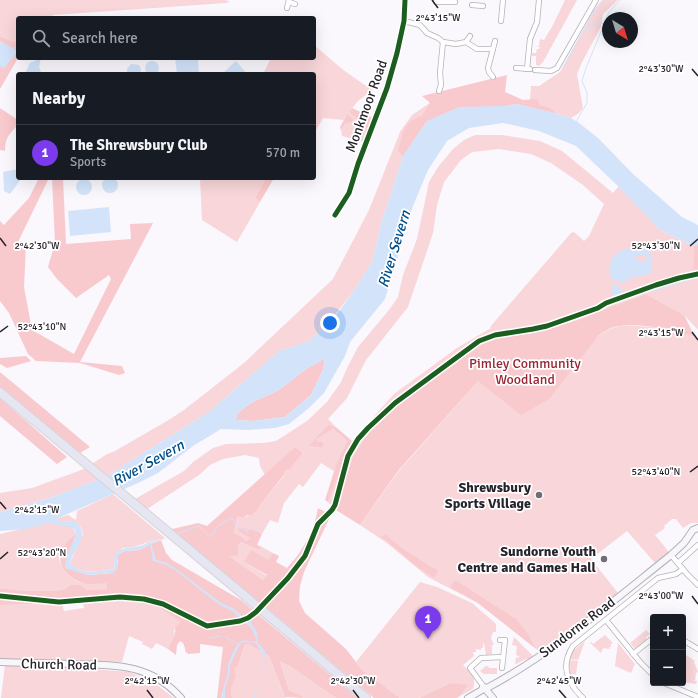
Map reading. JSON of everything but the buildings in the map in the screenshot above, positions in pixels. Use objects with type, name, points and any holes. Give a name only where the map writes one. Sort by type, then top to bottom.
[{"type":"highway","points":[[0,392],[184,544],[261,611],[366,698]]},
{"type":"main road","name":"Sundorne Road","points":[[468,698],[525,666],[563,639],[671,555],[684,543],[693,530],[698,528]]},
{"type":"main road","name":"Church Road","points":[[0,662],[106,664],[125,666],[141,670],[158,678],[181,698]]},
{"type":"main road","points":[[485,689],[493,698]]},
{"type":"street","name":"Monkmoor Road","points":[[335,215],[345,201],[352,185],[358,164],[387,88],[404,21],[405,0]]},
{"type":"street","points":[[478,0],[478,6]]},
{"type":"street","points":[[501,21],[503,0]]},
{"type":"street","points":[[531,70],[530,40],[537,22],[539,0]]},
{"type":"street","points":[[516,68],[551,72],[557,68],[596,0]]},
{"type":"street","points":[[287,8],[289,1],[295,4]]},
{"type":"street","points":[[436,2],[452,1]]},
{"type":"street","points":[[472,5],[483,6]]},
{"type":"street","points":[[404,21],[420,25],[427,33],[443,42],[456,44],[466,42],[477,49],[493,49]]},
{"type":"street","points":[[466,42],[470,36]]},
{"type":"street","points":[[491,77],[488,68],[495,41]]},
{"type":"street","points":[[441,89],[440,73],[443,42]]},
{"type":"street","points":[[543,71],[544,64]]},
{"type":"street","points":[[678,563],[698,545]]},
{"type":"street","points":[[671,555],[698,585]]},
{"type":"street","name":"Sundorne Road","points":[[583,698],[574,688],[567,674],[566,659],[573,646],[658,578],[676,574],[683,569]]},
{"type":"street","points":[[606,620],[633,654],[650,672]]},
{"type":"street","points":[[500,640],[505,640],[502,668]]},
{"type":"street","points":[[633,654],[650,640]]},
{"type":"street","points":[[686,642],[698,649]]},
{"type":"street","points":[[485,689],[470,668],[481,658],[503,657]]},
{"type":"street","points":[[671,686],[698,697]]},
{"type":"shaded area","points":[[0,0],[226,0],[230,2],[53,16],[16,16],[16,42],[0,36]]},
{"type":"shaded area","points":[[565,0],[577,0],[543,62],[539,66],[536,65],[536,56],[532,56],[532,53],[536,53],[537,49],[540,47],[535,46],[539,46],[540,39],[544,40]]},
{"type":"shaded area","points":[[602,0],[618,0],[605,12],[602,12],[601,27],[577,74],[583,108],[579,113],[571,118],[558,114],[549,107],[540,105],[530,100],[531,86],[539,86],[560,72],[594,10]]},
{"type":"shaded area","points":[[316,47],[342,69],[366,86],[375,88],[358,101],[349,112],[356,118],[359,127],[368,129],[363,142],[342,136],[341,130],[346,123],[345,116],[344,120],[323,118],[316,130],[316,72],[264,72],[270,60],[316,60]]},
{"type":"shaded area","points":[[430,103],[443,114],[427,121],[403,156],[382,220],[372,262],[353,292],[325,327],[309,341],[279,351],[209,412],[107,476],[50,498],[0,512],[0,493],[32,488],[84,469],[107,454],[115,451],[184,410],[244,363],[333,279],[369,210],[400,132],[412,115]]},
{"type":"shaded area","points":[[475,135],[502,135],[540,141],[562,151],[613,193],[619,186],[660,230],[694,246],[693,270],[698,269],[698,330],[684,315],[646,294],[578,320],[534,333],[497,338],[399,404],[371,429],[353,456],[336,510],[328,502],[352,441],[394,394],[457,348],[491,328],[490,327],[571,233],[574,232],[584,241],[589,236],[604,204],[583,185],[551,163],[531,154],[499,149],[472,152],[461,160],[444,182],[437,205],[433,233],[408,307],[366,360],[347,398],[328,419],[337,428],[329,424],[308,446],[322,448],[324,445],[323,442],[318,442],[317,439],[333,429],[347,441],[334,471],[321,463],[303,487],[299,484],[284,503],[278,523],[270,520],[262,534],[251,529],[238,528],[250,538],[246,541],[241,536],[234,533],[237,517],[243,518],[257,511],[260,505],[284,476],[285,471],[290,469],[303,453],[295,447],[265,475],[260,466],[259,458],[245,455],[223,459],[210,465],[199,475],[147,509],[135,499],[184,471],[193,462],[213,448],[226,444],[264,443],[276,441],[307,421],[327,402],[341,382],[358,347],[398,297],[403,275],[417,239],[429,182],[438,167],[453,149],[464,140]]},
{"type":"shaded area","points":[[200,180],[265,180],[255,198],[260,202],[237,242],[202,220]]},
{"type":"shaded area","name":"Shrewsbury Sports Village","points":[[619,326],[669,329],[679,331],[698,339],[698,523],[691,523],[683,528],[676,519],[672,519],[664,526],[665,528],[655,535],[669,552],[655,563],[627,531],[591,559],[618,593],[540,652],[478,603],[428,577],[387,543],[360,525],[398,472],[478,381],[574,366],[588,347],[598,337],[604,332]]},
{"type":"shaded area","points":[[113,494],[165,538],[133,547],[122,548],[114,562],[114,569],[91,572],[80,570],[70,563],[83,534],[81,528],[76,523],[55,519],[68,515],[76,520],[77,511]]},
{"type":"shaded area","points":[[49,523],[72,528],[76,534],[72,536],[59,558],[65,571],[77,581],[82,583],[97,584],[106,582],[107,590],[87,590],[81,585],[70,585],[65,589],[54,591],[13,590],[0,588],[0,534],[38,525],[42,529],[41,524]]},
{"type":"shaded area","points":[[241,542],[258,550],[262,547],[273,553],[268,561],[244,562],[267,576],[263,580],[229,556]]},
{"type":"shaded area","points":[[420,582],[437,587],[472,603],[496,624],[496,632],[493,632],[491,638],[494,645],[492,645],[492,654],[486,655],[483,643],[483,648],[481,648],[481,650],[476,649],[476,652],[473,652],[474,656],[463,665],[471,673],[474,679],[474,685],[473,689],[460,696],[467,686],[450,683],[419,698],[400,698],[362,670],[356,662]]},
{"type":"shaded area","points":[[118,599],[144,601],[160,608],[182,622],[174,630],[174,637],[168,649],[156,643],[152,649],[142,644],[143,642],[129,636],[122,662],[0,659],[0,605],[62,604],[64,611],[84,608],[83,602]]},
{"type":"shaded area","points":[[646,630],[650,634],[646,637],[647,640],[635,649],[630,643]]},
{"type":"shaded area","points":[[605,635],[613,643],[611,644],[611,647],[609,647],[610,649],[603,648],[601,653],[590,643],[591,642],[593,644]]},
{"type":"shaded area","points":[[514,637],[533,656],[530,659],[515,664],[516,657],[519,658],[519,656],[516,655],[517,646],[512,645]]},
{"type":"shaded area","points":[[585,641],[578,660],[569,659],[573,651]]},
{"type":"shaded area","points":[[618,643],[635,664],[631,673],[615,666]]},
{"type":"shaded area","points":[[245,644],[248,644],[269,656],[285,697],[287,698],[232,698],[231,688],[234,670],[238,666]]},
{"type":"shaded area","points":[[686,655],[695,661],[694,662],[698,672],[696,673],[696,684],[686,682]]},
{"type":"shaded area","points":[[280,660],[336,698],[302,698],[303,696],[289,690]]},
{"type":"shaded area","points":[[569,660],[578,661],[576,674],[570,675]]},
{"type":"shaded area","points":[[5,665],[129,672],[153,682],[174,698],[1,698]]},
{"type":"shaded area","points":[[486,666],[489,668],[497,668],[497,674],[484,674],[480,671]]},
{"type":"green space","points":[[0,36],[16,42],[17,60],[0,89]]},
{"type":"green space","points":[[507,75],[505,92],[523,100],[537,99],[540,105],[549,107],[558,114],[516,104],[427,121],[403,156],[398,151],[407,125],[416,118],[422,116],[430,103],[422,96]]},
{"type":"green space","points":[[0,108],[16,119],[16,127],[7,140],[5,151],[0,150]]},
{"type":"green space","points":[[352,108],[373,118],[368,129],[359,127],[356,118],[349,112]]},
{"type":"green space","points":[[347,114],[353,119],[352,122],[346,123],[341,130],[340,127]]},
{"type":"green space","points":[[38,180],[48,180],[18,242],[26,245],[24,287],[32,330],[74,354],[111,279],[109,275],[76,298],[57,279],[48,267],[55,243],[52,180],[63,180],[66,244],[131,239],[130,224],[153,223],[80,362],[122,366],[125,373],[119,375],[80,363],[36,361],[28,354],[9,313],[0,301],[0,221],[4,225],[29,198]]},
{"type":"green space","points":[[265,180],[273,180],[260,202],[255,198]]},
{"type":"green space","points":[[694,246],[698,246],[698,269],[693,270]]},
{"type":"green space","name":"Pimley Community Woodland","points":[[646,294],[684,315],[695,337],[677,331],[648,326],[628,325],[610,328],[599,335],[549,399],[521,415],[478,381],[398,471],[360,525],[336,510],[353,456],[371,429],[399,404],[481,345],[497,338],[534,333],[578,320]]},
{"type":"green space","points":[[26,356],[31,361],[7,368],[0,364],[0,358]]},
{"type":"green space","points":[[325,358],[323,370],[311,395],[285,417],[254,421],[235,420],[238,413],[251,403],[279,390],[306,369]]},
{"type":"green space","points":[[0,372],[90,447],[80,453],[0,388]]},
{"type":"green space","points":[[0,398],[67,457],[57,464],[0,416]]},
{"type":"green space","points":[[329,424],[337,428],[352,441],[328,502],[325,500],[336,465],[347,441],[333,429],[317,439],[318,442],[323,442],[324,445],[322,448],[308,446]]},
{"type":"green space","points":[[295,447],[303,453],[290,469],[285,471],[284,475],[260,505],[257,511],[243,518],[237,517],[234,533],[241,536],[246,541],[250,538],[239,531],[238,528],[248,528],[262,534],[257,545],[262,547],[258,550],[241,542],[238,545],[238,555],[229,556],[263,580],[267,575],[244,562],[251,550],[268,560],[273,553],[279,556],[276,562],[287,568],[303,548],[311,533],[318,508],[331,515],[304,572],[300,586],[299,601],[305,613],[346,649],[362,670],[400,698],[374,698],[172,529],[198,523],[207,526]]},
{"type":"green space","points":[[76,534],[65,567],[88,575],[113,573],[118,563],[117,557],[120,553],[125,551],[140,550],[161,540],[166,553],[172,560],[241,600],[358,698],[336,698],[280,661],[289,690],[303,696],[302,698],[285,697],[269,656],[248,644],[245,644],[238,666],[234,670],[236,675],[231,688],[232,698],[217,698],[223,647],[200,644],[200,653],[188,654],[185,651],[183,643],[180,641],[177,645],[176,655],[168,649],[174,637],[176,626],[181,622],[160,608],[144,601],[118,599],[60,604],[0,605],[0,588],[13,590],[54,591],[65,589],[70,585],[81,585],[87,590],[107,590],[106,583],[89,584],[81,582],[76,580],[63,568],[60,557],[62,551],[68,541]]},
{"type":"green space","points":[[386,535],[403,549],[438,571],[434,578],[415,565],[381,536]]},
{"type":"green space","points":[[455,580],[516,619],[528,634],[535,648],[478,603],[450,587]]},
{"type":"green space","points":[[450,683],[468,685],[457,698],[419,698]]},
{"type":"water","points":[[0,41],[16,50],[16,53],[4,68],[0,66]]},
{"type":"water","points":[[41,60],[39,67],[41,72],[26,72],[30,63]]},
{"type":"water","points":[[175,60],[198,60],[199,72],[177,72]]},
{"type":"water","points":[[152,61],[158,65],[159,68],[158,72],[146,72],[145,68],[147,63]]},
{"type":"water","points":[[236,61],[245,72],[224,72]]},
{"type":"water","points":[[131,64],[139,65],[141,69],[140,72],[127,72],[127,69]]},
{"type":"water","name":"River Severn","points":[[516,104],[571,118],[598,138],[633,174],[682,217],[698,225],[698,246],[694,246],[660,230],[619,187],[576,146],[539,131],[503,123],[469,128],[447,141],[428,170],[413,206],[385,299],[350,342],[345,356],[324,393],[309,408],[289,424],[275,428],[249,430],[221,429],[193,446],[158,473],[56,519],[61,521],[76,522],[80,527],[82,537],[70,563],[80,570],[85,571],[91,572],[114,569],[115,555],[118,551],[167,538],[151,543],[156,560],[165,562],[175,568],[221,603],[233,608],[250,621],[257,632],[258,643],[265,651],[265,656],[259,681],[264,657],[256,643],[242,642],[230,665],[230,673],[225,688],[225,698],[221,698],[228,673],[228,665],[234,650],[243,640],[253,642],[257,641],[252,629],[231,610],[221,606],[175,570],[164,564],[153,561],[150,544],[140,550],[125,551],[120,553],[117,558],[118,568],[113,573],[88,575],[65,568],[66,559],[76,534],[75,530],[54,524],[42,524],[42,530],[38,525],[26,529],[0,531],[0,512],[50,498],[107,476],[209,412],[279,351],[309,341],[325,327],[337,314],[353,292],[372,262],[382,220],[403,156],[427,121],[459,107],[505,106]],"holes":[[[325,359],[323,370],[311,395],[285,417],[254,421],[235,420],[238,413],[251,403],[279,390],[306,369]]]},
{"type":"water","points":[[16,169],[16,180],[20,180],[10,194],[4,191],[3,172]]},
{"type":"water","points":[[87,180],[90,181],[92,187],[90,193],[84,195],[78,193],[76,187],[78,181]]},
{"type":"water","points":[[104,180],[116,180],[118,185],[116,191],[110,193],[104,191],[102,185]]},
{"type":"water","points":[[109,207],[111,232],[70,236],[68,211]]},
{"type":"water","points":[[645,247],[651,256],[651,273],[642,276],[630,277],[629,280],[621,283],[612,279],[610,273],[611,260],[618,252],[622,250]],"holes":[[[643,255],[648,259],[645,261],[639,261],[635,257]]]},
{"type":"water","points":[[613,285],[622,288],[619,295],[612,295],[611,287]]},
{"type":"water","points":[[258,687],[255,698],[253,698]]},
{"type":"waterway","points":[[563,68],[595,10],[603,0]]},
{"type":"waterway","points":[[576,122],[587,103],[587,93],[582,81],[586,68],[609,12],[620,0]]},
{"type":"waterway","points":[[584,29],[587,31],[598,22],[602,23]]},
{"type":"waterway","points":[[650,290],[698,276]]},
{"type":"waterway","points":[[177,534],[199,526],[210,537],[219,525],[232,518],[243,530],[259,529]]},
{"type":"waterway","points":[[244,530],[248,533]]},
{"type":"waterway","points":[[209,638],[221,636]]},
{"type":"waterway","points":[[225,637],[238,644]]},
{"type":"cycle path","points":[[335,215],[349,193],[358,164],[387,88],[404,21],[405,0]]},
{"type":"cycle path","points":[[0,596],[59,602],[120,597],[144,599],[163,604],[207,626],[240,621],[248,618],[256,612],[288,578],[305,556],[318,524],[335,505],[348,456],[358,439],[395,403],[479,341],[495,335],[547,326],[656,285],[698,274]]},
{"type":"place","name":"Shrewsbury Sports Village","points":[[539,495]]},
{"type":"place","name":"Sundorne Youth Centre and Games Hall","points":[[604,559]]},
{"type":"place","name":"The Shrewsbury Club","points":[[428,639]]}]
